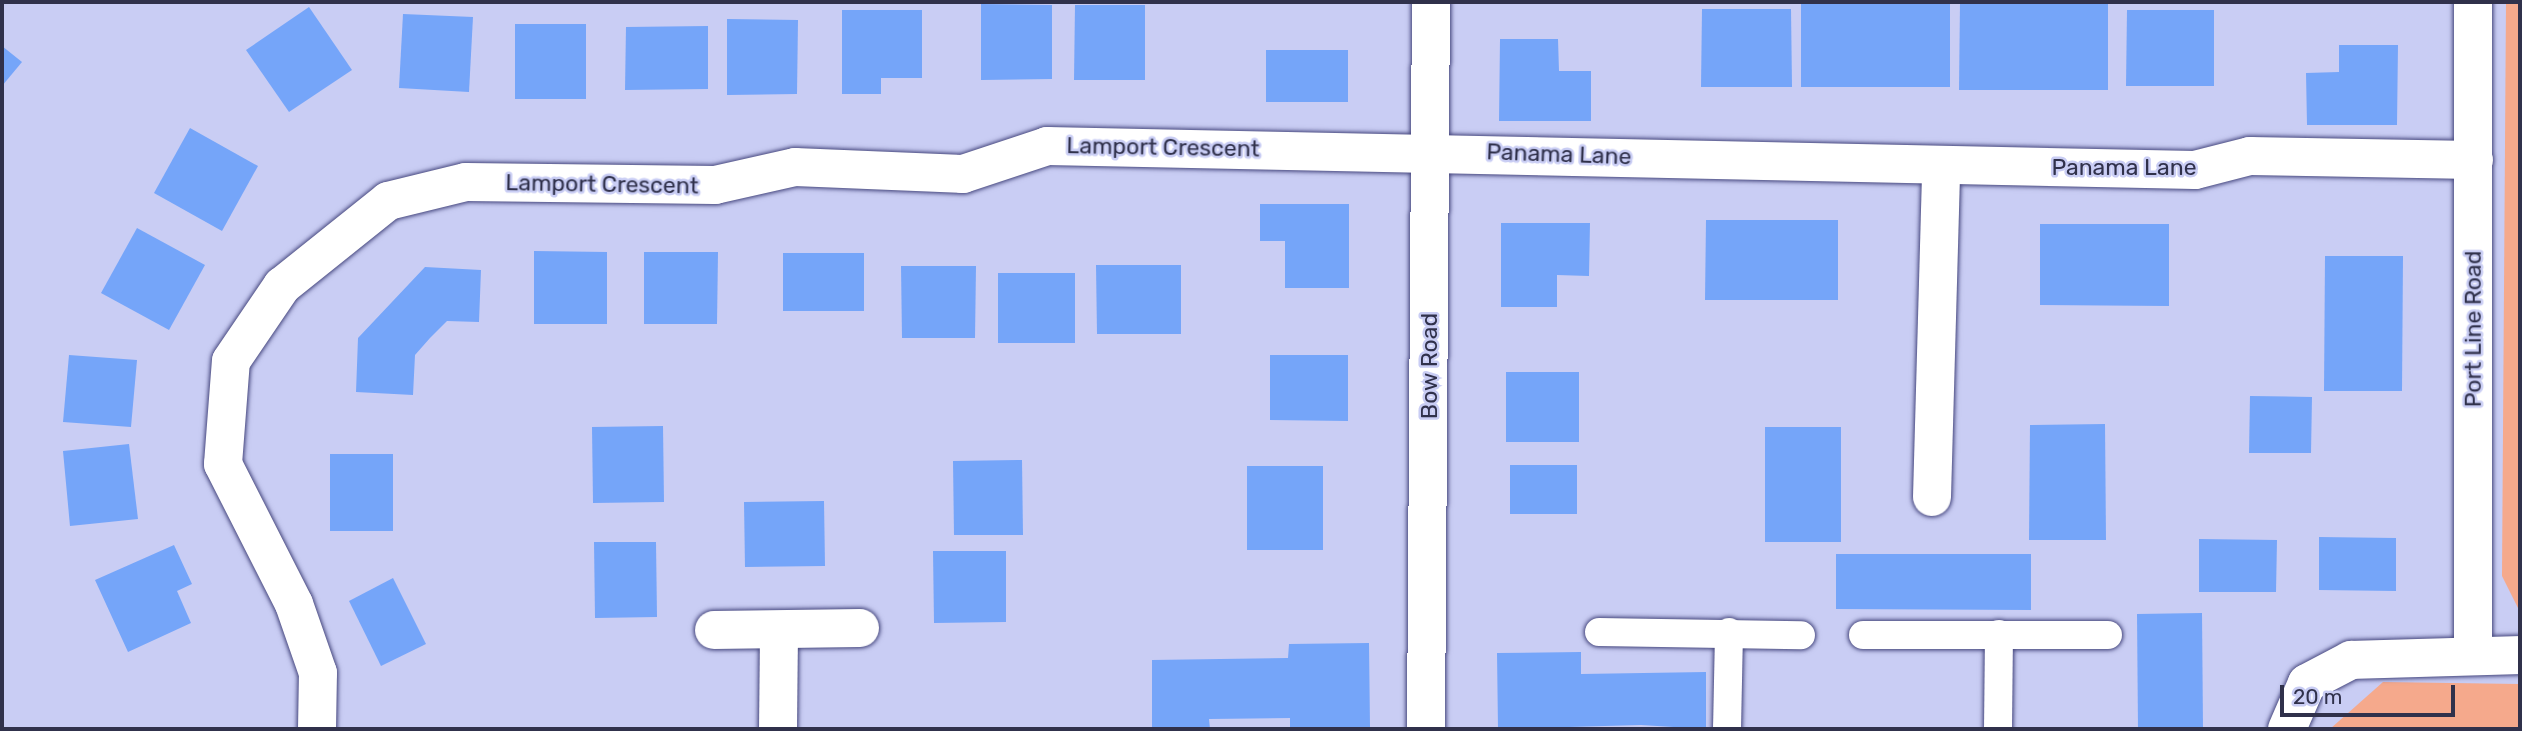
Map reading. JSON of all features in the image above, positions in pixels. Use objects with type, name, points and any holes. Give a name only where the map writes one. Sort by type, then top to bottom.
[{"type":"street","name":"Bow Road","points":[[1426,729],[1431,2]]},
{"type":"street","name":"Port Line Road","points":[[2473,2],[2473,655]]},
{"type":"street","name":"Lamport Crescent","points":[[317,729],[318,673],[294,604],[223,464],[231,361],[282,286],[388,201],[466,182],[715,185],[795,167],[964,174],[1047,146],[1428,150]]},
{"type":"street","name":"Panama Lane","points":[[1428,150],[1941,166],[2195,170],[2250,156],[2474,160]]},
{"type":"street","points":[[1932,497],[1941,166]]},
{"type":"street","points":[[714,630],[860,628]]},
{"type":"street","points":[[778,729],[779,631]]},
{"type":"street","points":[[2287,729],[2307,683],[2351,660],[2520,655]]},
{"type":"lane","points":[[1599,632],[1801,635]]},
{"type":"lane","points":[[1727,729],[1729,632]]},
{"type":"lane","points":[[1998,729],[1999,634]]},
{"type":"lane","points":[[1863,635],[2108,635]]},
{"type":"shaded area","points":[[2506,2],[2520,2],[2520,612],[2502,576]]},
{"type":"shaded area","points":[[2383,682],[2520,684],[2520,729],[2330,729]]},
{"type":"building","points":[[1801,2],[1950,2],[1950,87],[1801,87]]},
{"type":"building","points":[[1960,3],[2108,3],[2108,90],[1959,90]]},
{"type":"building","points":[[981,4],[1052,5],[1052,79],[981,80]]},
{"type":"building","points":[[1075,5],[1145,5],[1145,80],[1074,80]]},
{"type":"building","points":[[309,7],[352,70],[289,112],[246,50]]},
{"type":"building","points":[[1702,9],[1791,9],[1792,87],[1701,87]]},
{"type":"building","points":[[842,10],[922,10],[922,78],[881,78],[881,94],[842,94]]},
{"type":"building","points":[[2127,10],[2214,10],[2214,86],[2126,86]]},
{"type":"building","points":[[403,14],[473,17],[469,92],[399,88]]},
{"type":"building","points":[[727,19],[798,20],[797,94],[727,95]]},
{"type":"building","points":[[515,24],[586,24],[586,99],[515,99]]},
{"type":"building","points":[[708,26],[708,89],[625,90],[626,27]]},
{"type":"building","points":[[1500,39],[1558,39],[1559,71],[1591,71],[1591,121],[1499,121]]},
{"type":"building","points":[[2339,45],[2398,45],[2397,125],[2307,125],[2306,73],[2339,72]]},
{"type":"building","points":[[2,46],[22,62],[2,86]]},
{"type":"building","points":[[1266,50],[1348,50],[1348,102],[1266,102]]},
{"type":"building","points":[[190,128],[258,166],[222,231],[154,193]]},
{"type":"building","points":[[1260,204],[1349,204],[1349,288],[1285,288],[1285,241],[1260,241]]},
{"type":"building","points":[[1706,220],[1838,220],[1838,300],[1705,300]]},
{"type":"building","points":[[1501,223],[1590,223],[1589,276],[1557,275],[1557,307],[1501,307]]},
{"type":"building","points":[[2040,224],[2169,224],[2169,306],[2040,305]]},
{"type":"building","points":[[137,228],[205,265],[169,330],[101,293]]},
{"type":"building","points":[[534,251],[607,252],[607,324],[534,324]]},
{"type":"building","points":[[644,252],[718,252],[717,324],[644,324]]},
{"type":"building","points":[[783,253],[864,253],[864,311],[783,311]]},
{"type":"building","points":[[2325,256],[2403,256],[2402,391],[2324,391]]},
{"type":"building","points":[[1096,265],[1181,265],[1181,334],[1097,334]]},
{"type":"building","points":[[901,266],[976,266],[975,338],[902,338]]},
{"type":"building","points":[[425,267],[481,270],[479,322],[447,321],[430,338],[415,355],[413,395],[356,392],[358,338]]},
{"type":"building","points":[[998,273],[1075,273],[1075,343],[998,343]]},
{"type":"building","points":[[69,355],[137,360],[131,427],[63,422]]},
{"type":"building","points":[[1270,355],[1348,355],[1348,421],[1270,420]]},
{"type":"building","points":[[1506,372],[1579,372],[1579,442],[1506,442]]},
{"type":"building","points":[[2250,396],[2312,397],[2311,453],[2249,453]]},
{"type":"building","points":[[2105,424],[2106,540],[2029,540],[2030,425]]},
{"type":"building","points":[[663,426],[664,502],[593,503],[592,427]]},
{"type":"building","points":[[1765,427],[1841,427],[1841,542],[1765,542]]},
{"type":"building","points":[[129,444],[138,519],[70,526],[63,451]]},
{"type":"building","points":[[330,454],[393,454],[393,531],[330,531]]},
{"type":"building","points":[[1022,460],[1023,535],[954,535],[953,461]]},
{"type":"building","points":[[1510,465],[1577,465],[1577,514],[1510,514]]},
{"type":"building","points":[[1247,466],[1323,466],[1323,550],[1247,550]]},
{"type":"building","points":[[824,501],[825,566],[745,567],[744,502]]},
{"type":"building","points":[[2319,537],[2396,538],[2396,591],[2319,590]]},
{"type":"building","points":[[2199,539],[2277,540],[2276,592],[2199,592]]},
{"type":"building","points":[[594,542],[656,542],[657,617],[595,618]]},
{"type":"building","points":[[174,545],[192,584],[177,591],[191,623],[128,652],[95,580]]},
{"type":"building","points":[[933,551],[1006,551],[1006,622],[934,623]]},
{"type":"building","points":[[1836,554],[2031,554],[2031,610],[1836,609]]},
{"type":"building","points":[[393,578],[426,644],[381,666],[349,601]]},
{"type":"building","points":[[2202,613],[2203,729],[2138,729],[2137,614]]},
{"type":"building","points":[[1369,643],[1370,727],[1290,728],[1290,718],[1209,719],[1210,729],[1152,729],[1152,660],[1288,658],[1289,644]]},
{"type":"building","points":[[1581,652],[1581,674],[1706,672],[1706,729],[1641,725],[1498,729],[1497,653]]}]
